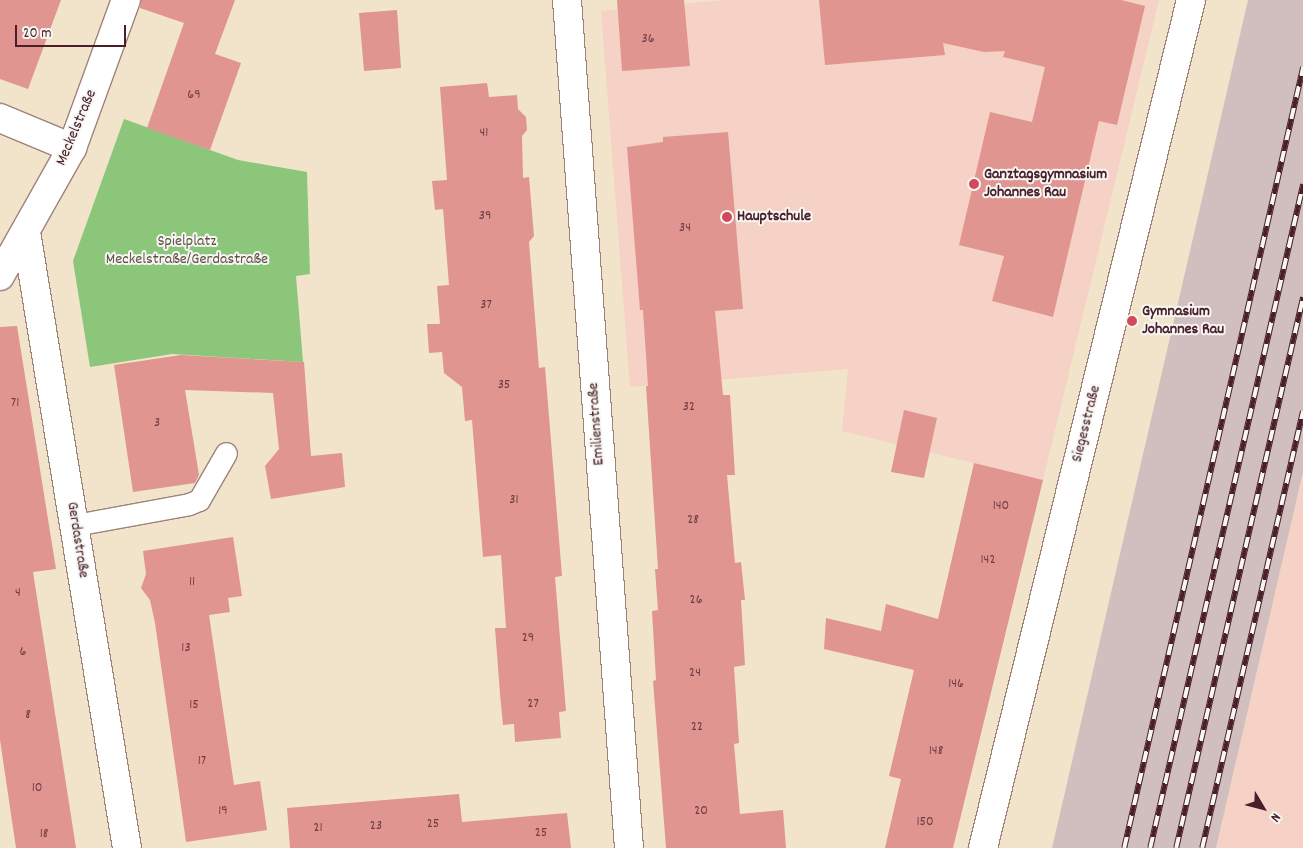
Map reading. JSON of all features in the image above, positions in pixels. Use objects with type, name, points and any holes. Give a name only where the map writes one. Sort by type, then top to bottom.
[{"type":"street","name":"Meckelstraße","points":[[0,276],[72,148],[126,0]]},
{"type":"street","name":"Emilienstraße","points":[[567,0],[629,848]]},
{"type":"street","name":"Siegesstraße","points":[[983,848],[1191,0]]},
{"type":"street","points":[[0,118],[72,148]]},
{"type":"street","name":"Gerdastraße","points":[[26,232],[127,848]]},
{"type":"lane","points":[[74,525],[188,504],[199,500],[226,453]]},
{"type":"shaded area","points":[[725,0],[1159,0],[1043,480],[842,431],[848,369],[630,387],[601,11]]},
{"type":"shaded area","points":[[1248,0],[1303,0],[1303,472],[1216,848],[1052,848]]},
{"type":"shaded area","points":[[1303,472],[1303,848],[1216,848]]},
{"type":"green space","name":"Spielplatz Meckelstraße/Gerdastraße","points":[[124,119],[238,160],[307,172],[310,274],[296,276],[303,362],[172,354],[90,367],[73,261]]},
{"type":"building","points":[[0,0],[61,0],[28,89],[0,79]]},
{"type":"building","points":[[141,0],[235,0],[215,54],[241,63],[210,150],[147,128],[184,23],[140,8]]},
{"type":"building","points":[[617,0],[684,0],[690,66],[622,71]]},
{"type":"building","points":[[819,0],[1121,0],[1145,6],[1117,125],[1099,121],[1053,317],[992,301],[1004,256],[959,245],[990,112],[1032,122],[1045,67],[1003,57],[1005,51],[984,52],[943,43],[945,55],[825,65]]},
{"type":"building","points":[[397,10],[401,68],[364,71],[359,13]]},
{"type":"building","points":[[487,83],[489,97],[517,95],[518,109],[526,117],[527,130],[522,136],[523,178],[529,177],[534,236],[529,242],[539,368],[545,367],[562,576],[555,577],[566,711],[559,712],[561,738],[515,742],[514,724],[503,725],[495,628],[506,628],[501,555],[483,557],[472,420],[465,421],[462,387],[444,373],[442,352],[429,353],[427,324],[440,324],[437,286],[449,285],[443,209],[435,210],[432,181],[447,180],[440,87]]},
{"type":"building","points":[[728,132],[743,309],[715,311],[723,395],[730,395],[735,475],[727,475],[735,563],[741,562],[745,600],[741,600],[745,665],[734,667],[739,743],[734,744],[740,814],[783,810],[786,848],[666,848],[653,681],[656,680],[652,611],[658,610],[655,569],[658,569],[646,386],[648,386],[643,310],[640,310],[627,147],[663,142],[663,137]]},
{"type":"building","points":[[17,326],[56,569],[33,572],[76,848],[16,848],[0,740],[0,327]]},
{"type":"building","points":[[181,355],[304,362],[311,456],[342,453],[345,487],[271,499],[265,466],[279,449],[273,393],[185,390],[199,475],[195,483],[133,492],[114,365]]},
{"type":"building","points":[[904,410],[937,418],[924,478],[891,472]]},
{"type":"building","points":[[974,463],[1043,480],[953,848],[885,848],[901,779],[889,776],[914,670],[824,649],[826,618],[881,631],[886,604],[938,619]]},
{"type":"building","points":[[233,537],[242,596],[228,598],[230,612],[209,615],[234,785],[260,781],[267,830],[186,842],[155,623],[150,600],[141,588],[146,574],[143,551]]},
{"type":"building","points":[[459,794],[462,822],[567,813],[571,848],[290,848],[287,808]]},
{"type":"railway","points":[[1124,848],[1303,67]]},
{"type":"railway","points":[[1150,848],[1303,184]]},
{"type":"railway","points":[[1176,848],[1303,297]]},
{"type":"railway","points":[[1202,848],[1303,412]]},
{"type":"place","name":"Ganztagsgymnasium Johannes Rau","points":[[974,184]]},
{"type":"place","name":"Hauptschule","points":[[727,217]]},
{"type":"place","name":"Gymnasium Johannes Rau","points":[[1132,321]]}]
